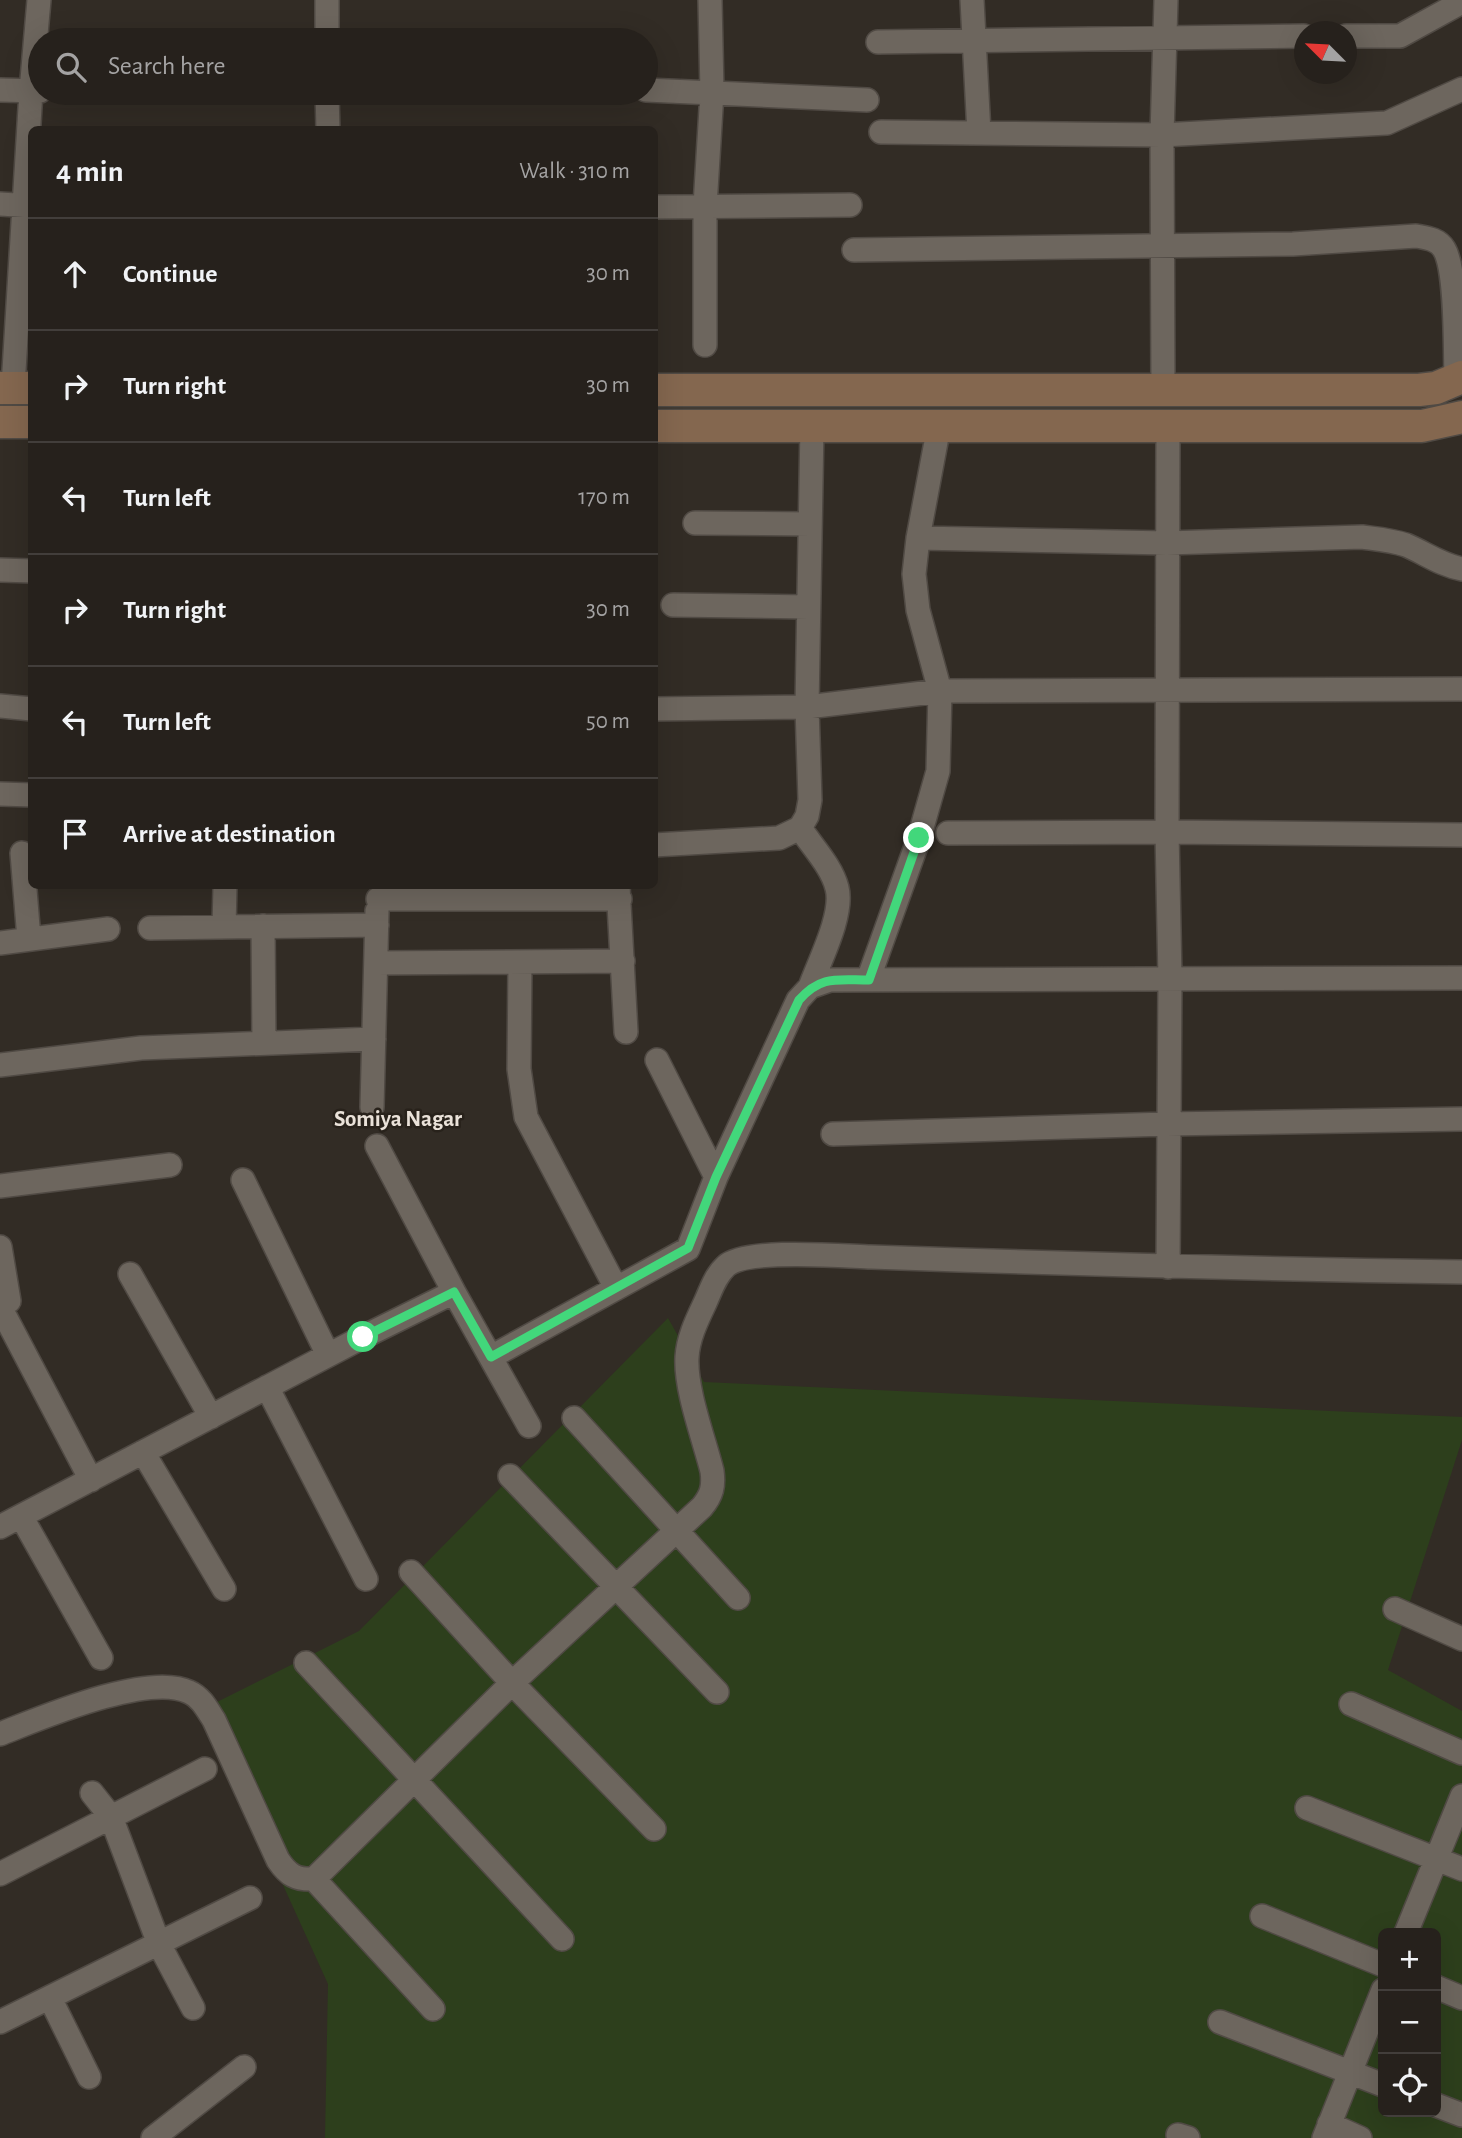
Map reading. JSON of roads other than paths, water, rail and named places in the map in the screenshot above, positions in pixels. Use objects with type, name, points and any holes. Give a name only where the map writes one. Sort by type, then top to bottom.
[{"type":"main road","points":[[658,390],[1419,390],[1436,388],[1459,378]]},
{"type":"main road","points":[[658,426],[1422,426],[1462,416]]},
{"type":"main road","points":[[0,422],[28,422]]},
{"type":"street","points":[[38,28],[39,0]]},
{"type":"street","points":[[327,0],[327,28]]},
{"type":"street","points":[[705,345],[705,206],[712,92],[710,0]]},
{"type":"street","points":[[972,0],[979,133]]},
{"type":"street","points":[[1163,390],[1162,135],[1166,0]]},
{"type":"street","points":[[1357,36],[1400,36],[1462,2]]},
{"type":"street","points":[[878,42],[1294,36]]},
{"type":"street","points":[[881,132],[1162,135],[1387,123],[1462,89]]},
{"type":"street","points":[[0,90],[28,91]]},
{"type":"street","points":[[658,90],[867,100]]},
{"type":"street","points":[[33,126],[34,105]]},
{"type":"street","points":[[327,105],[328,126]]},
{"type":"street","points":[[0,204],[28,206],[15,388]]},
{"type":"street","points":[[658,208],[850,205]]},
{"type":"street","points":[[853,250],[1293,244],[1416,236],[1433,239],[1444,249],[1457,271],[1459,378]]},
{"type":"street","points":[[1168,425],[1168,1267]]},
{"type":"street","points":[[658,845],[779,838],[800,828],[807,816],[810,800],[807,707],[812,426]]},
{"type":"street","points":[[869,980],[919,838],[938,771],[940,691],[918,610],[914,574],[939,426]]},
{"type":"street","points":[[695,523],[810,524]]},
{"type":"street","points":[[918,538],[1167,544],[1362,537],[1408,546],[1447,566],[1462,569]]},
{"type":"street","points":[[0,570],[28,571]]},
{"type":"street","points":[[673,605],[808,607]]},
{"type":"street","points":[[658,709],[807,707],[940,691],[1462,688]]},
{"type":"street","points":[[0,706],[28,709]]},
{"type":"street","points":[[0,794],[28,795]]},
{"type":"street","points":[[491,1357],[688,1248],[716,1177],[799,1000],[810,987],[834,923],[837,887],[800,828]]},
{"type":"street","points":[[948,833],[1462,835]]},
{"type":"street","points":[[22,853],[29,939]]},
{"type":"street","points":[[225,889],[225,927]]},
{"type":"street","points":[[372,1107],[378,892],[619,892],[626,1032]]},
{"type":"street","points":[[150,928],[377,925]]},
{"type":"street","points":[[264,926],[264,1043]]},
{"type":"street","points":[[0,943],[108,929]]},
{"type":"street","points":[[376,963],[623,961]]},
{"type":"street","points":[[520,962],[519,1069],[526,1117],[616,1288]]},
{"type":"street","points":[[810,987],[830,980],[1462,978]]},
{"type":"street","points":[[0,1065],[141,1048],[374,1039]]},
{"type":"street","points":[[657,1060],[716,1177]]},
{"type":"street","points":[[833,1134],[1462,1119]]},
{"type":"street","points":[[377,1146],[529,1426]]},
{"type":"street","points":[[0,1186],[170,1165]]},
{"type":"street","points":[[243,1180],[328,1355]]},
{"type":"street","points":[[0,1247],[7,1309],[91,1480]]},
{"type":"street","points":[[0,1734],[85,1703],[132,1690],[171,1687],[189,1692],[203,1702],[214,1720],[286,1872],[300,1879],[314,1878],[512,1683],[710,1497],[712,1471],[688,1381],[687,1358],[692,1332],[716,1278],[725,1266],[736,1259],[751,1256],[829,1256],[1168,1267],[1462,1272]]},
{"type":"street","points":[[130,1274],[211,1417]]},
{"type":"street","points":[[0,1527],[454,1292]]},
{"type":"street","points":[[267,1387],[366,1579]]},
{"type":"street","points":[[574,1418],[738,1598]]},
{"type":"street","points":[[143,1452],[224,1589]]},
{"type":"street","points":[[510,1476],[717,1692]]},
{"type":"street","points":[[21,1516],[101,1658]]},
{"type":"street","points":[[411,1572],[512,1683],[654,1829]]},
{"type":"street","points":[[1395,1609],[1462,1639]]},
{"type":"street","points":[[306,1663],[562,1939]]},
{"type":"street","points":[[1351,1703],[1462,1753]]},
{"type":"street","points":[[0,1874],[205,1769]]},
{"type":"street","points":[[92,1793],[111,1817],[159,1944],[193,2008]]},
{"type":"street","points":[[1408,1928],[1462,1796]]},
{"type":"street","points":[[1307,1808],[1462,1869]]},
{"type":"street","points":[[314,1878],[433,2009]]},
{"type":"street","points":[[0,2022],[250,1898]]},
{"type":"street","points":[[1262,1916],[1378,1963]]},
{"type":"street","points":[[1441,1989],[1462,1998]]},
{"type":"street","points":[[1360,2138],[1326,2131],[1383,1991]]},
{"type":"street","points":[[50,1998],[89,2077]]},
{"type":"street","points":[[1220,2022],[1378,2083]]},
{"type":"street","points":[[153,2138],[244,2067]]},
{"type":"street","points":[[1441,2107],[1462,2115]]},
{"type":"district","name":"Somiya Nagar","points":[[398,1118]]}]
